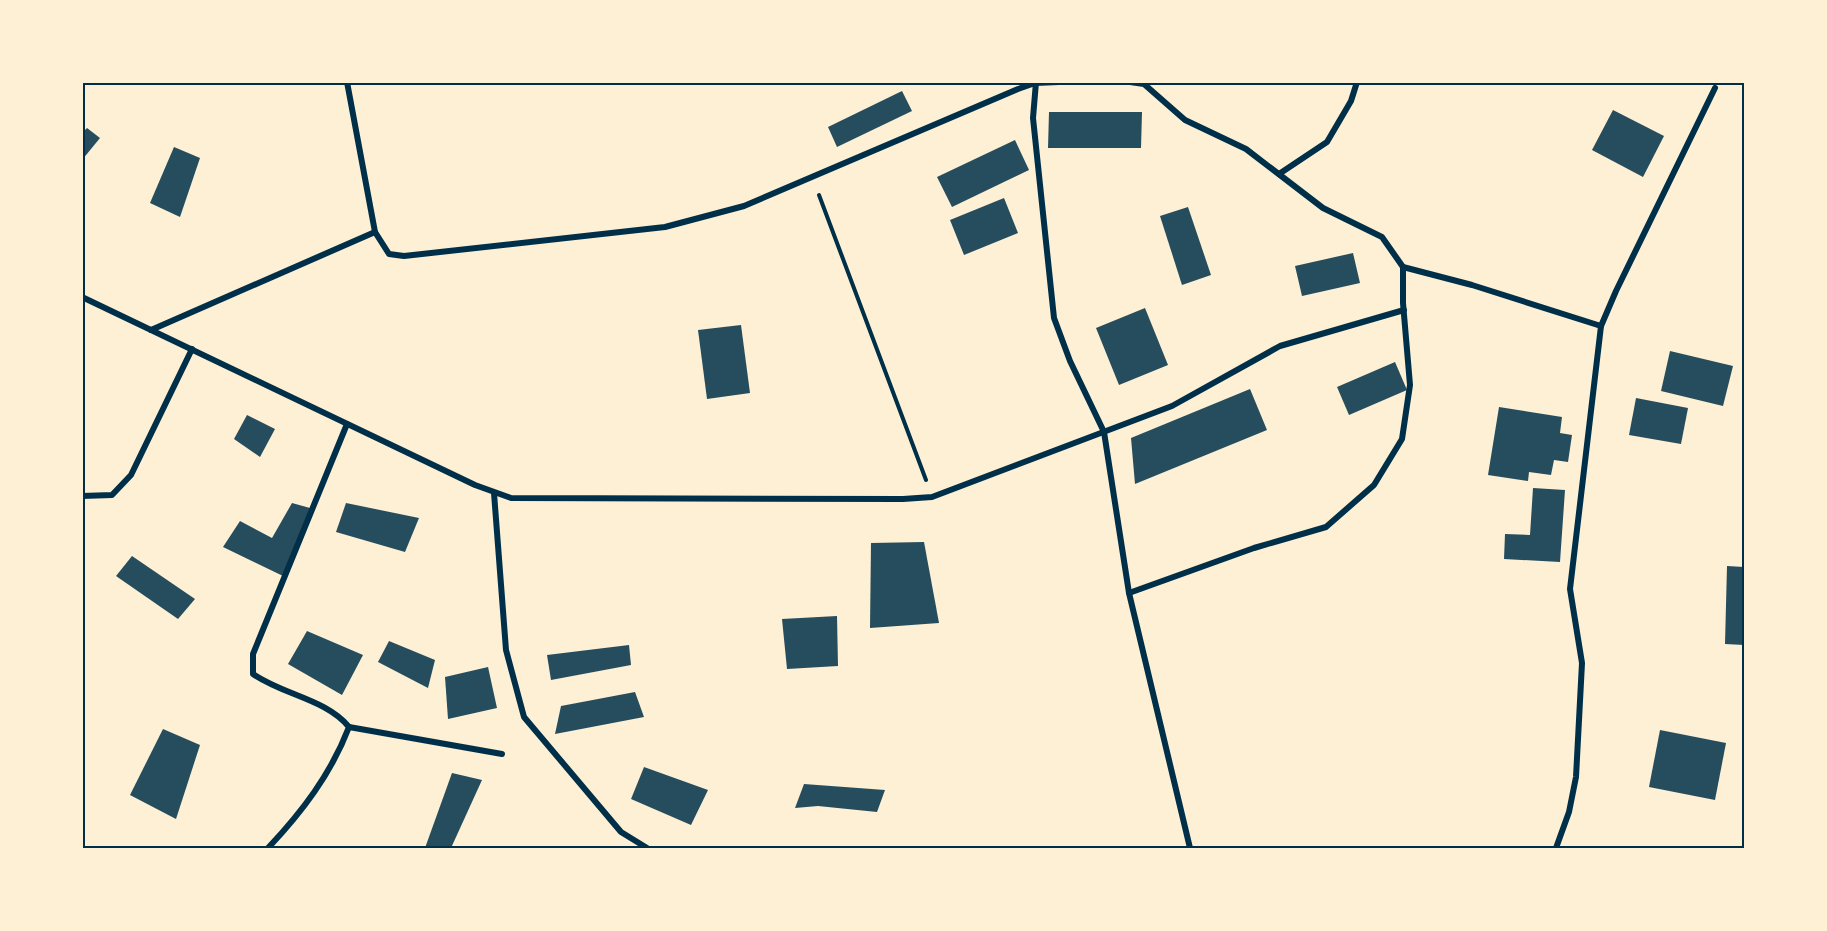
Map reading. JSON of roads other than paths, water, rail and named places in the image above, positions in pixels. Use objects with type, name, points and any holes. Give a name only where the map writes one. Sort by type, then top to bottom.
[{"type":"street","points":[[347,82],[375,232],[390,254],[404,256],[665,227],[744,206],[1036,83],[1059,82]]},
{"type":"street","points":[[1129,593],[1254,548],[1326,527],[1374,485],[1401,439],[1410,385],[1403,267],[1382,237],[1323,208],[1246,149],[1185,120],[1144,84],[1131,82]]},
{"type":"street","points":[[1279,174],[1327,142],[1350,101],[1357,82]]},
{"type":"street","points":[[1036,83],[1033,118],[1054,318],[1070,361],[1104,432],[1129,593],[1190,849]]},
{"type":"street","points":[[1556,849],[1569,812],[1576,777],[1582,663],[1570,589],[1601,326],[1715,88]]},
{"type":"street","points":[[151,330],[375,232]]},
{"type":"street","points":[[1403,267],[1472,285],[1601,326]]},
{"type":"street","points":[[82,297],[494,493],[522,498],[903,499],[932,497],[1172,406],[1280,346],[1404,310]]},
{"type":"street","points":[[82,496],[112,495],[131,475],[192,350]]},
{"type":"street","points":[[347,424],[254,654],[254,674],[272,687],[337,713],[349,727],[502,754]]},
{"type":"street","points":[[494,493],[506,650],[524,717],[621,832],[647,849]]},
{"type":"street","points":[[268,849],[316,792],[341,749],[349,727]]}]
